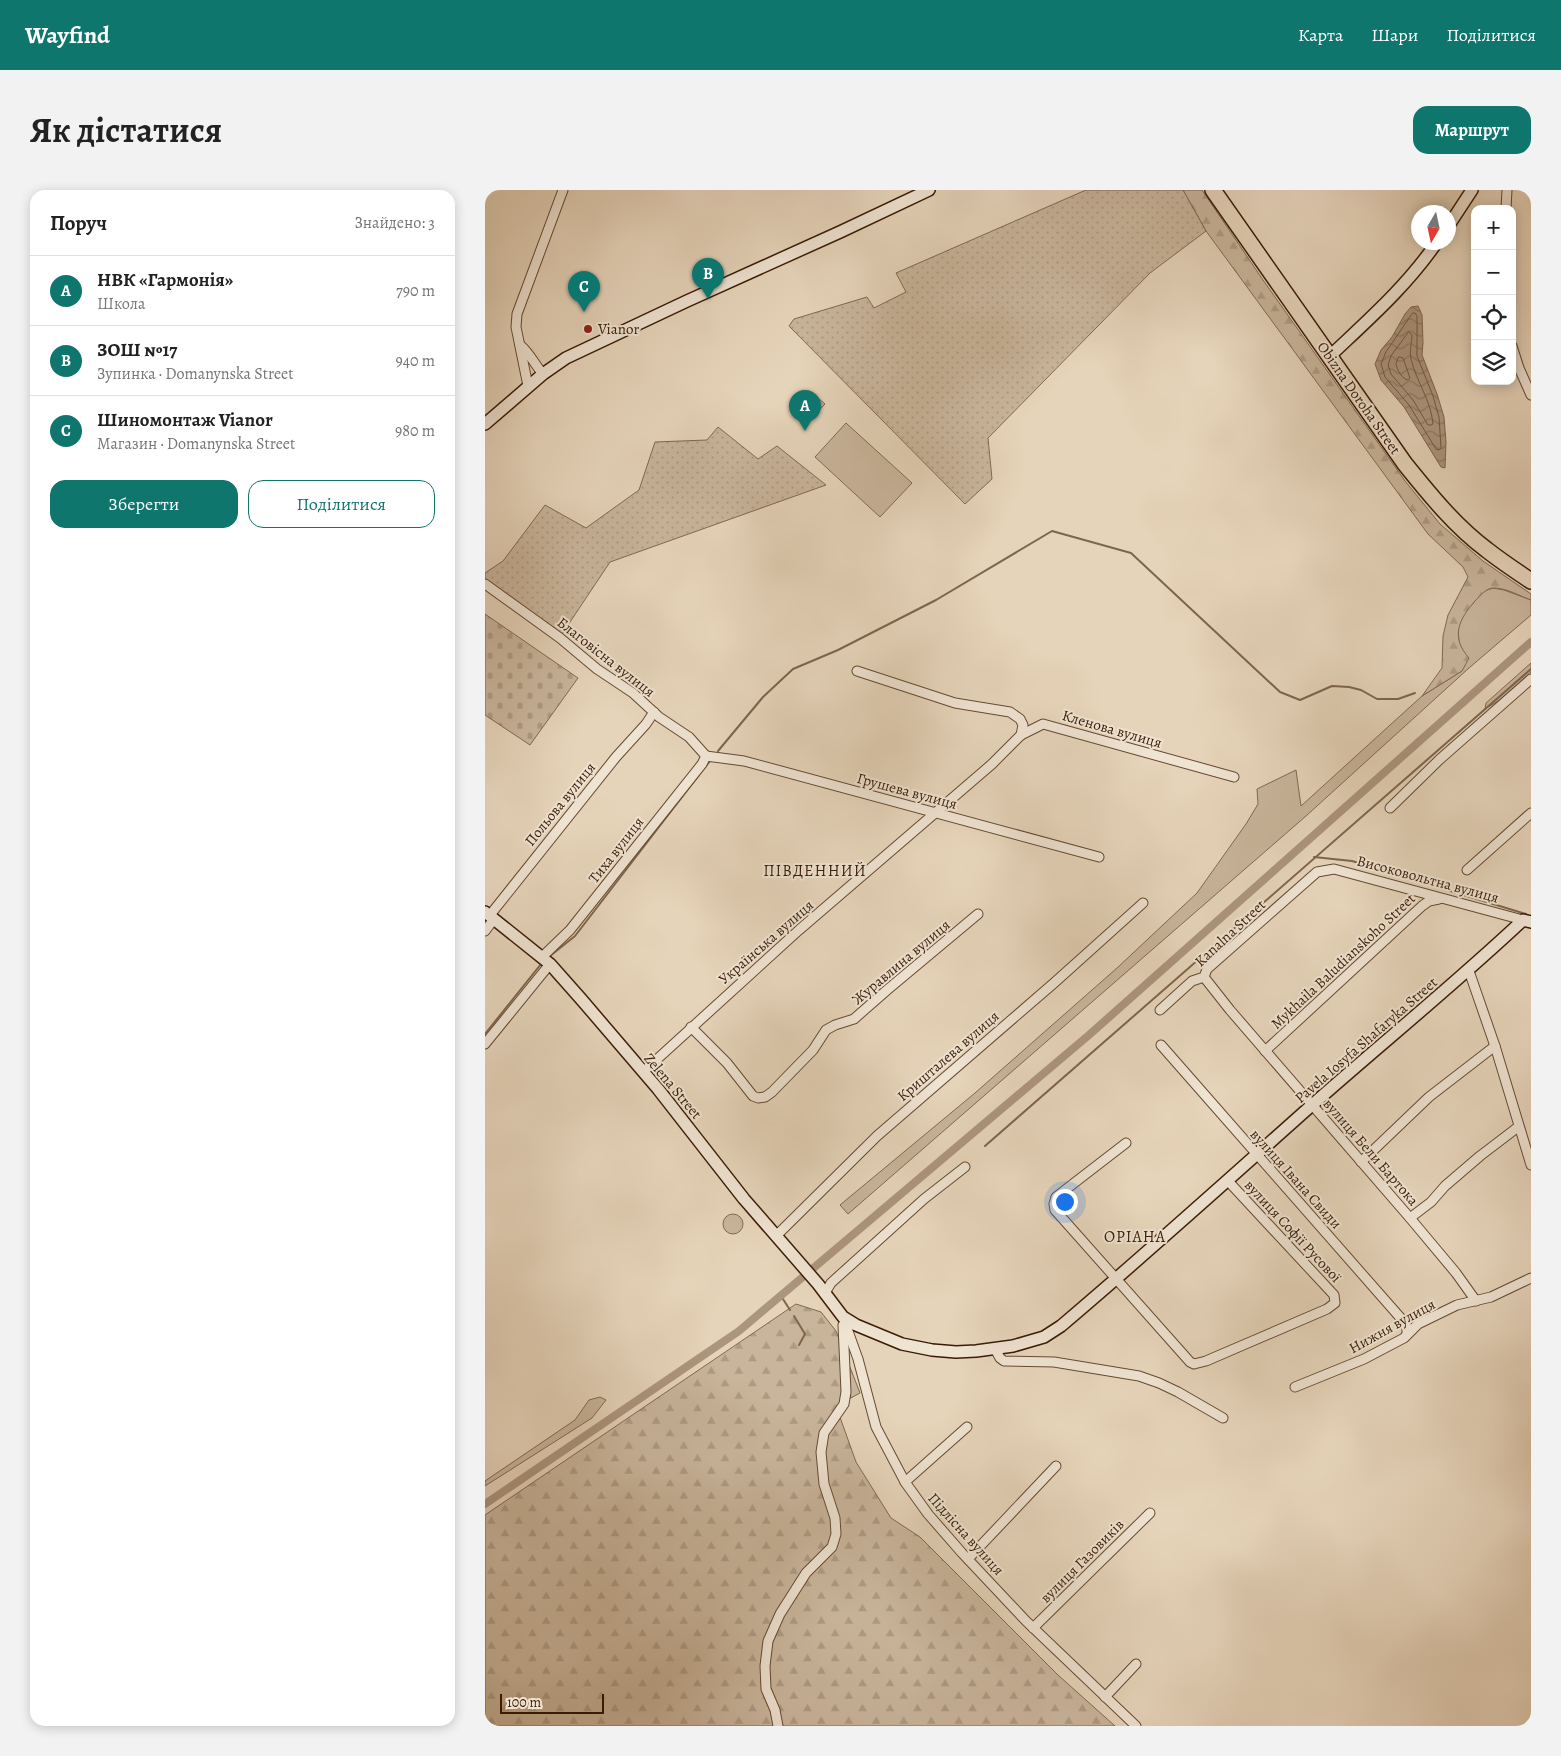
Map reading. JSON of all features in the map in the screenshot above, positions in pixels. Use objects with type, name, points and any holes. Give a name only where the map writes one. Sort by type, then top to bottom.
[{"type":"highway","name":"Obizna Doroha Street","points":[[1213,190],[1405,464],[1429,494],[1461,527],[1486,549],[1531,581]]},
{"type":"street","points":[[528,386],[516,327],[517,314],[563,190]]},
{"type":"street","points":[[485,424],[528,386],[566,358],[929,190]]},
{"type":"street","points":[[1456,214],[1472,190]]},
{"type":"street","points":[[1506,205],[1507,190]]},
{"type":"street","points":[[1330,356],[1403,286],[1418,270],[1432,250]]},
{"type":"street","points":[[520,345],[528,351],[543,374]]},
{"type":"street","points":[[1516,359],[1531,394]]},
{"type":"street","name":"Благовісна вулиця","points":[[485,584],[560,638],[597,669],[633,693],[654,712],[689,737],[706,756]]},
{"type":"street","points":[[857,671],[955,703],[1010,712],[1023,725],[1021,735]]},
{"type":"street","points":[[1389,808],[1439,760],[1531,679]]},
{"type":"street","name":"Польова вулиця","points":[[485,930],[490,915],[615,757],[647,724],[654,712]]},
{"type":"street","name":"Кленова вулиця","points":[[1021,735],[1043,724],[1234,777]]},
{"type":"street","name":"Українська вулиця","points":[[643,1072],[799,930],[992,764],[1021,735]]},
{"type":"street","name":"Грушева вулиця","points":[[706,756],[744,761],[1099,857]]},
{"type":"street","name":"Тиха вулиця","points":[[485,1044],[546,961],[702,764],[706,756]]},
{"type":"street","points":[[1467,870],[1531,813]]},
{"type":"street","name":"Високовольтна вулиця","points":[[1317,872],[1334,869],[1529,920]]},
{"type":"street","name":"Kanalna Street","points":[[1160,1010],[1192,981],[1204,978],[1207,969],[1317,872]]},
{"type":"street","name":"Mykhaila Baludianskoho Street","points":[[1265,1051],[1422,906],[1429,901],[1442,898]]},
{"type":"street","name":"Кришталева вулиця","points":[[776,1236],[877,1136],[1054,983],[1143,903]]},
{"type":"street","name":"Журавлина вулиця","points":[[691,1027],[727,1063],[753,1096],[758,1098],[765,1097],[778,1087],[813,1050],[826,1030],[854,1019],[978,914]]},
{"type":"street","name":"Zelena Street","points":[[490,915],[546,961],[680,1115],[744,1199],[821,1288],[843,1317]]},
{"type":"street","name":"Pavela Iosyfa Shafaryka Street","points":[[843,1317],[871,1332],[914,1347],[956,1352],[995,1349],[1030,1342],[1044,1337],[1061,1326],[1116,1279],[1257,1156],[1312,1105],[1529,920]]},
{"type":"street","points":[[1469,971],[1495,1046],[1531,1165]]},
{"type":"street","name":"вулиця Бели Бартока","points":[[1204,978],[1410,1218],[1456,1273],[1476,1301]]},
{"type":"street","name":"вулиця Івана Свиди","points":[[1161,1045],[1405,1323],[1407,1333]]},
{"type":"street","points":[[1361,1162],[1429,1097],[1495,1046]]},
{"type":"street","points":[[1410,1218],[1431,1202],[1445,1186],[1480,1156],[1519,1127]]},
{"type":"street","points":[[1116,1279],[1055,1210],[1054,1204],[1056,1197],[1126,1143]]},
{"type":"street","points":[[821,1288],[831,1283],[924,1199],[965,1167]]},
{"type":"street","name":"вулиця Софії Русової","points":[[1116,1279],[1190,1362],[1194,1364],[1332,1306],[1335,1299],[1334,1295],[1228,1180]]},
{"type":"street","name":"Нижня вулиця","points":[[1295,1387],[1364,1359],[1404,1338],[1418,1324],[1457,1305],[1491,1297],[1531,1278]]},
{"type":"street","points":[[778,1726],[775,1710],[766,1689],[765,1666],[768,1642],[780,1614],[807,1573],[832,1547],[836,1534],[835,1518],[823,1484],[821,1452],[824,1433],[844,1404],[846,1392],[843,1317]]},
{"type":"street","name":"Підлісна вулиця","points":[[843,1317],[858,1359],[875,1427],[905,1482],[928,1514],[1033,1628],[1136,1726]]},
{"type":"street","points":[[995,1349],[1000,1358],[1004,1360],[1054,1362],[1150,1379],[1178,1392],[1223,1418]]},
{"type":"street","points":[[905,1482],[967,1427]]},
{"type":"street","points":[[968,1559],[1056,1466]]},
{"type":"street","name":"вулиця Газовиків","points":[[1033,1628],[1150,1513]]},
{"type":"street","points":[[1105,1697],[1136,1664]]},
{"type":"green space","points":[[1086,190],[1183,190],[1206,231],[1150,273],[988,438],[992,479],[965,504],[789,326],[794,319],[867,297],[874,308],[906,292],[896,273]]},
{"type":"green space","points":[[1183,190],[1202,190],[1405,481],[1440,524],[1483,561],[1531,594],[1531,600],[1499,588],[1494,588],[1482,594],[1469,608],[1459,628],[1460,643],[1469,658],[1462,671],[1422,696],[1442,668],[1443,636],[1448,615],[1468,577],[1463,567],[1428,534],[1206,231]]},
{"type":"green space","points":[[812,393],[825,404],[805,425],[793,414]]},
{"type":"green space","points":[[846,423],[912,483],[880,517],[815,457]]},
{"type":"green space","points":[[718,427],[758,459],[777,446],[826,485],[610,562],[560,637],[485,579],[485,573],[503,561],[545,505],[586,528],[639,490],[655,442],[707,440]]},
{"type":"green space","points":[[1493,588],[1531,600],[1531,615],[1469,668],[1306,816],[848,1214],[840,1205],[975,1093],[1117,968],[1197,893],[1258,804],[1257,789],[1296,770],[1301,806],[1422,696],[1462,671],[1463,652],[1459,642],[1458,626],[1465,612],[1484,591]]},
{"type":"green space","points":[[485,614],[578,678],[530,745],[485,715]]},
{"type":"green space","points":[[1531,663],[1531,672],[1503,698],[1485,709],[1486,703]]},
{"type":"green space","points":[[733,1214],[740,1217],[743,1224],[740,1231],[733,1234],[726,1231],[723,1224],[726,1217]]},
{"type":"green space","points":[[796,1304],[821,1312],[836,1331],[860,1393],[836,1406],[856,1462],[891,1518],[920,1537],[1058,1675],[1115,1726],[485,1726],[485,1515]]},
{"type":"green space","points":[[600,1397],[606,1400],[592,1418],[485,1486],[485,1481],[575,1420],[589,1400]]},
{"type":"water","points":[[1418,306],[1422,315],[1422,355],[1444,417],[1446,442],[1445,468],[1441,467],[1404,407],[1381,380],[1375,364],[1381,350],[1392,337],[1405,314],[1411,307]]},
{"type":"waterway","points":[[718,751],[763,697],[793,669],[838,650],[936,600],[1052,531],[1131,553],[1280,692],[1300,700],[1332,686],[1361,690],[1377,699],[1398,699],[1415,693]]},
{"type":"waterway","points":[[485,1504],[739,1331],[1089,1035],[1531,642]]},
{"type":"waterway","points":[[985,1146],[1531,669]]},
{"type":"waterway","points":[[705,767],[710,761]]},
{"type":"waterway","points":[[550,956],[575,936],[699,775]]},
{"type":"waterway","points":[[1314,857],[1352,861],[1526,914]]},
{"type":"waterway","points":[[485,1034],[541,964]]},
{"type":"waterway","points":[[781,1296],[790,1310]]},
{"type":"waterway","points":[[794,1316],[805,1334],[799,1345]]},
{"type":"place","name":"ЗОШ №17","points":[[708,299]]},
{"type":"place","name":"Шиномонтаж Vianor","points":[[584,312]]},
{"type":"place","name":"Vianor","points":[[588,329]]},
{"type":"place","name":"НВК «Гармонія»","points":[[805,431]]},
{"type":"district","name":"ПІВДЕННИЙ","points":[[815,871]]},
{"type":"district","name":"ОРІАНА","points":[[1135,1237]]}]
